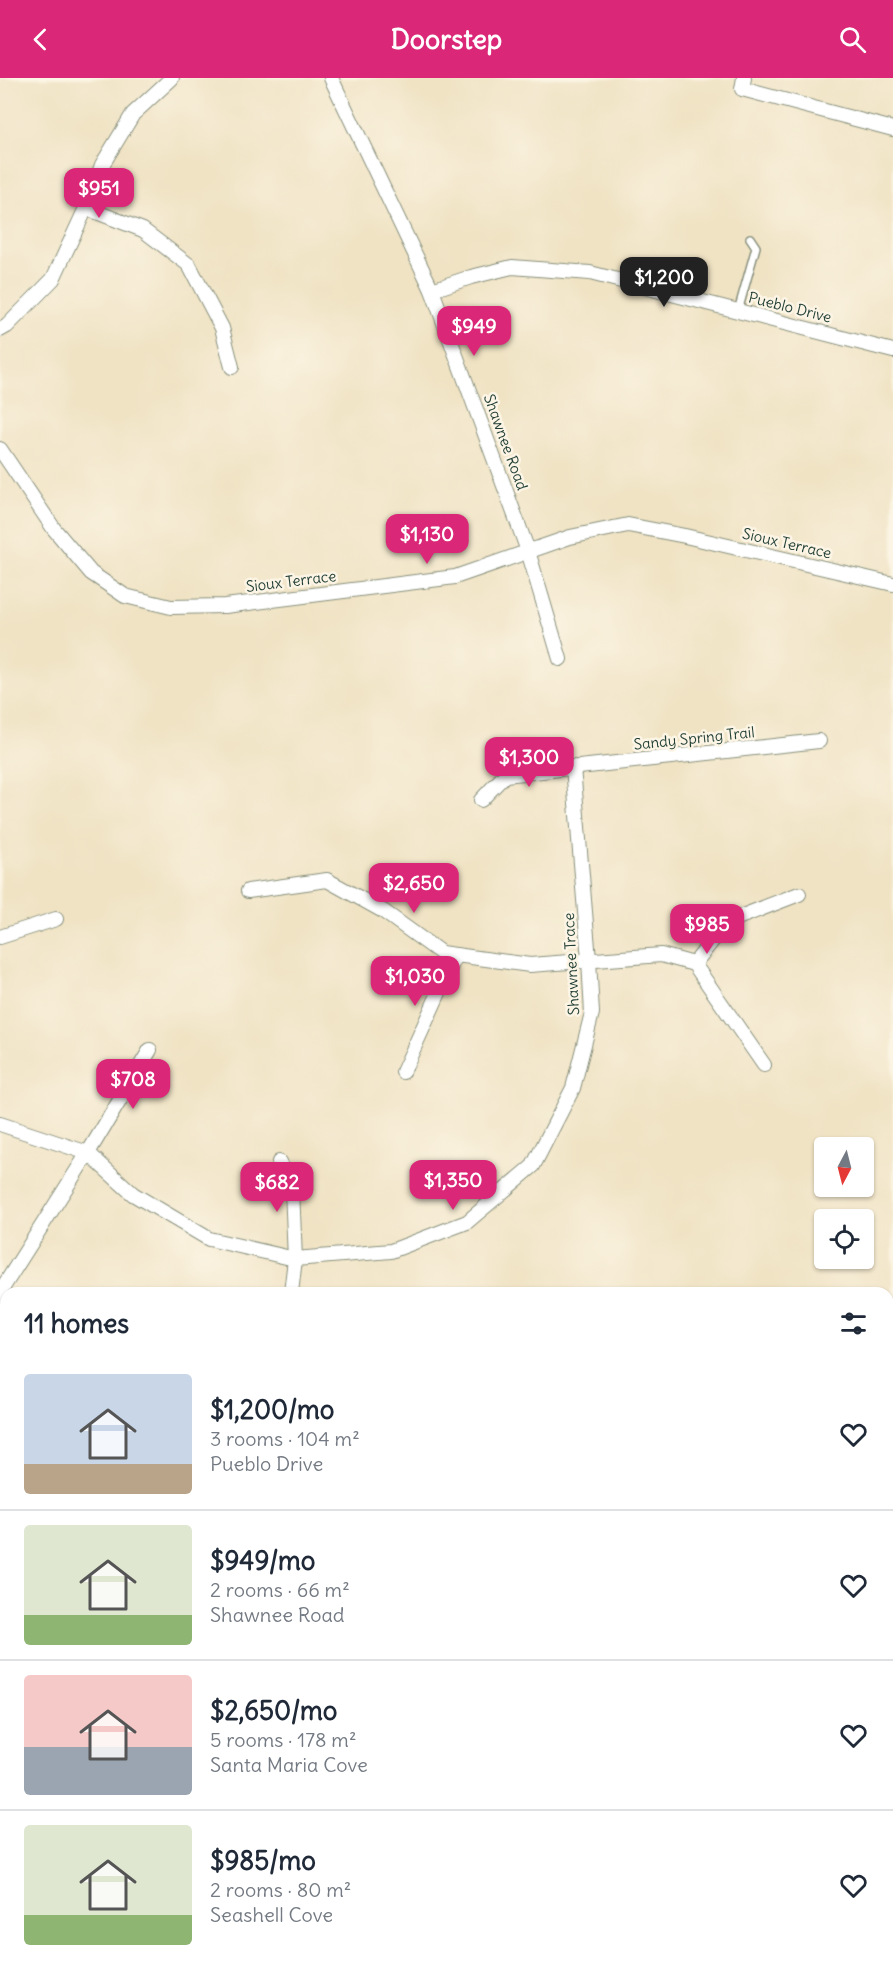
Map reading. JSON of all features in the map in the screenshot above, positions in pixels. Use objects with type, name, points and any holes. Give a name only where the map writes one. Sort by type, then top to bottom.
[{"type":"street","points":[[0,330],[7,326],[53,279],[86,208],[102,165],[133,114],[172,78]]},
{"type":"street","name":"Shawnee Road","points":[[331,78],[432,290],[528,551],[560,659]]},
{"type":"street","points":[[743,83],[893,129]]},
{"type":"street","points":[[86,208],[143,230],[189,265],[222,328],[232,367]]},
{"type":"street","name":"Pueblo Drive","points":[[432,290],[512,267],[590,273],[893,351]]},
{"type":"street","name":"Sioux Terrace","points":[[0,449],[54,529],[91,573],[125,596],[171,607],[225,606],[455,577],[570,537],[628,525],[893,584]]},
{"type":"street","name":"Sandy Spring Trail","points":[[481,800],[505,775],[819,741]]},
{"type":"street","name":"Shawnee Trace","points":[[0,1124],[88,1153],[133,1194],[209,1239],[295,1259],[391,1251],[467,1222],[533,1166],[573,1088],[592,1013],[573,767]]},
{"type":"street","points":[[248,891],[327,880],[383,910],[441,953],[530,965],[660,955],[694,964],[764,1065]]},
{"type":"street","points":[[694,964],[727,922],[799,894]]},
{"type":"street","points":[[0,937],[56,919]]},
{"type":"street","points":[[403,1072],[456,955]]},
{"type":"street","points":[[3,1287],[150,1050]]},
{"type":"street","points":[[279,1162],[292,1189],[295,1259],[292,1287]]},
{"type":"lane","points":[[738,311],[756,247],[750,238]]}]
